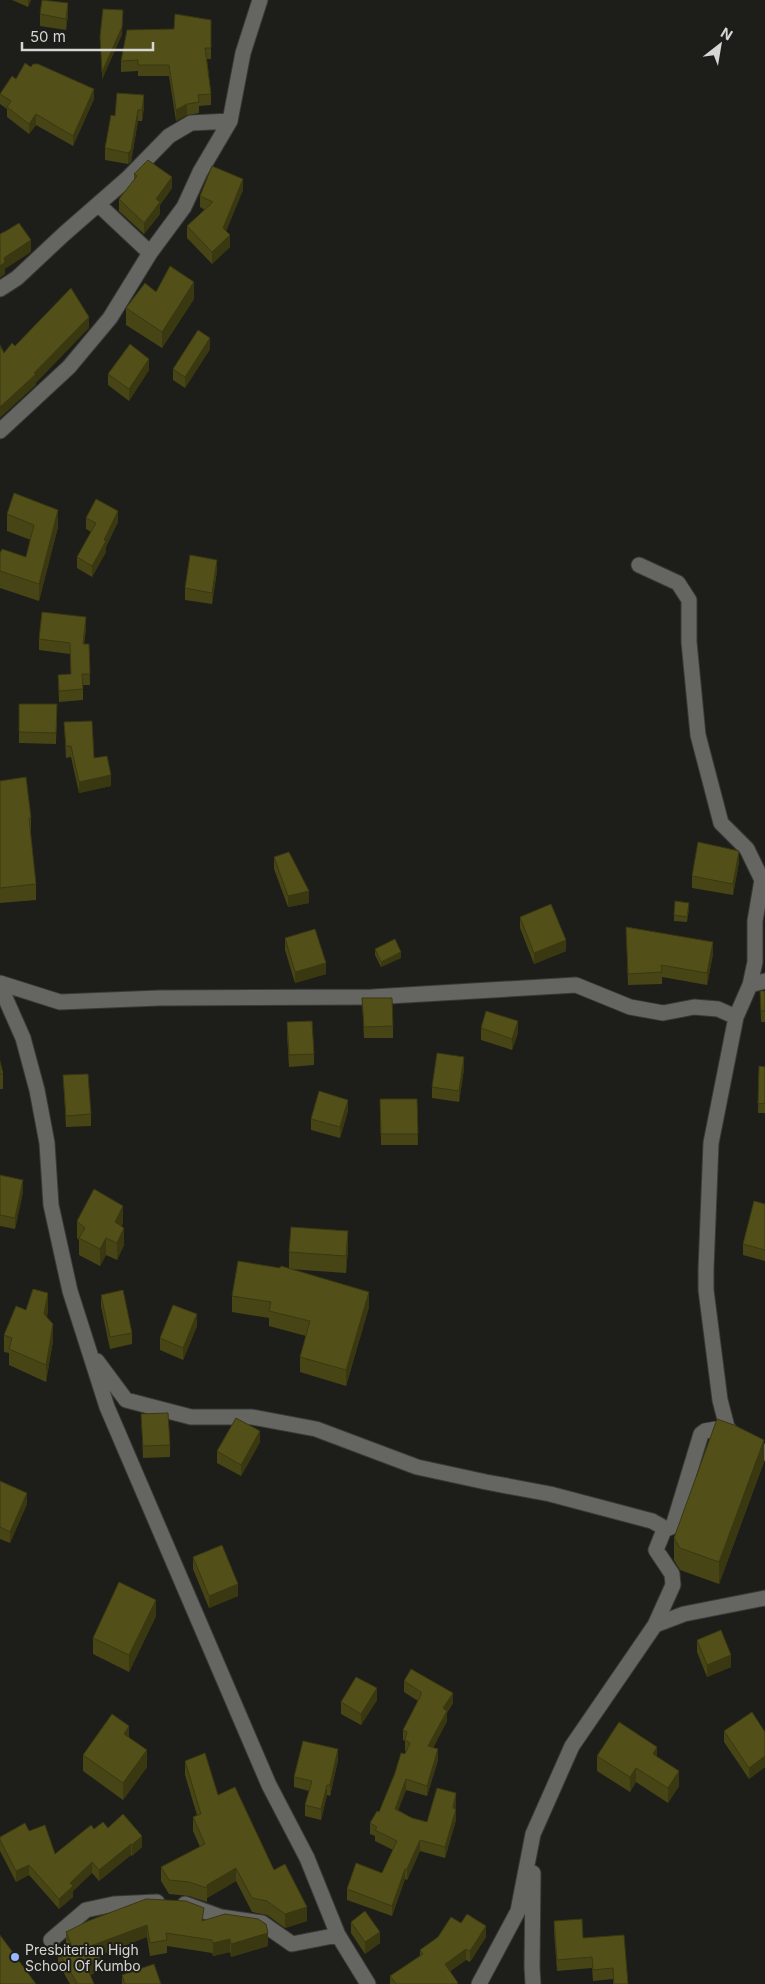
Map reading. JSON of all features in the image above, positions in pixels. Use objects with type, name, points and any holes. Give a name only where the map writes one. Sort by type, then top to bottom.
[{"type":"street","points":[[0,431],[69,367],[110,318],[150,253],[184,207],[200,172],[230,121],[243,53],[260,0]]},
{"type":"street","points":[[0,289],[17,278],[128,178],[170,136],[191,123],[230,121]]},
{"type":"street","points":[[99,204],[150,253]]},
{"type":"street","points":[[639,565],[678,583],[689,600],[689,642],[698,735],[721,822],[747,849],[762,880],[755,922],[755,962],[758,983],[736,1017],[711,1143],[706,1290],[720,1400],[727,1427],[734,1436],[765,1453]]},
{"type":"street","points":[[0,984],[60,1002],[159,998],[372,997],[576,985],[630,1007],[663,1013],[694,1006],[718,1009],[736,1017]]},
{"type":"street","points":[[0,984],[23,1038],[37,1090],[47,1143],[51,1205],[70,1291],[107,1407],[269,1785],[307,1858],[338,1935],[368,1984]]},
{"type":"street","points":[[90,1352],[126,1400],[191,1417],[252,1417],[316,1429],[417,1467],[550,1494],[652,1521],[664,1530]]},
{"type":"street","points":[[664,1530],[674,1523],[701,1434],[705,1431],[727,1427]]},
{"type":"street","points":[[479,1984],[518,1911],[533,1834],[572,1746],[655,1625],[673,1585],[672,1574],[656,1550],[664,1530]]},
{"type":"street","points":[[655,1625],[684,1614],[765,1598]]},
{"type":"street","points":[[533,1834],[532,1967],[534,1984]]},
{"type":"street","points":[[51,1940],[86,1910],[114,1904],[149,1902],[188,1904],[221,1917],[262,1923],[292,1944],[338,1935]]},
{"type":"building","points":[[42,0],[68,3],[66,19],[40,14]]},
{"type":"building","points":[[103,9],[123,10],[122,27],[102,72],[100,37]]},
{"type":"building","points":[[175,14],[211,20],[211,48],[205,48],[211,94],[198,95],[199,102],[187,104],[176,110],[169,65],[138,65],[138,60],[121,61],[127,30],[174,29]]},
{"type":"building","points":[[25,63],[31,67],[33,64],[38,64],[94,89],[73,136],[36,114],[29,124],[7,107],[11,101],[0,94],[12,76],[16,79]]},
{"type":"building","points":[[117,93],[144,95],[142,110],[138,110],[131,150],[128,153],[105,148],[111,115],[115,116]]},
{"type":"building","points":[[148,160],[172,177],[156,199],[160,202],[144,223],[119,199],[137,176],[134,174]]},
{"type":"building","points":[[212,166],[243,179],[223,228],[230,235],[212,252],[187,226],[213,202],[200,196]]},
{"type":"building","points":[[19,223],[31,240],[4,258],[5,262],[0,266],[0,234]]},
{"type":"building","points":[[170,266],[194,282],[162,332],[126,308],[145,283],[156,292]]},
{"type":"building","points":[[71,288],[89,317],[34,373],[36,374],[0,407],[0,345],[4,353],[12,343],[15,346]]},
{"type":"building","points":[[198,330],[210,338],[185,377],[173,369]]},
{"type":"building","points":[[130,344],[149,359],[129,389],[108,374]]},
{"type":"building","points":[[14,493],[58,510],[39,584],[0,571],[0,553],[2,549],[26,557],[34,525],[7,514]]},
{"type":"building","points":[[96,499],[118,511],[104,540],[106,541],[92,566],[77,557],[96,523],[86,518]]},
{"type":"building","points":[[190,555],[217,560],[212,593],[185,588]]},
{"type":"building","points":[[42,612],[86,617],[83,644],[89,644],[90,674],[82,674],[83,689],[59,691],[58,675],[71,674],[70,643],[39,639]]},
{"type":"building","points":[[19,704],[57,704],[56,733],[19,732]]},
{"type":"building","points":[[92,721],[94,758],[107,756],[111,775],[79,782],[71,746],[66,746],[64,722]]},
{"type":"building","points":[[26,777],[36,884],[0,888],[0,781]]},
{"type":"building","points":[[698,842],[739,851],[733,884],[692,876]]},
{"type":"building","points":[[289,852],[309,891],[288,896],[274,857]]},
{"type":"building","points":[[675,901],[689,903],[687,917],[674,915]]},
{"type":"building","points":[[551,904],[566,940],[534,953],[520,917]]},
{"type":"building","points":[[626,927],[713,942],[707,973],[661,965],[662,972],[628,974]]},
{"type":"building","points":[[315,929],[326,963],[295,972],[285,938]]},
{"type":"building","points":[[395,939],[401,952],[381,962],[375,949]]},
{"type":"building","points":[[760,991],[765,991],[765,1011],[761,1011]]},
{"type":"building","points":[[362,998],[392,998],[393,1026],[364,1027]]},
{"type":"building","points":[[486,1011],[518,1021],[512,1039],[481,1028]]},
{"type":"building","points":[[312,1021],[314,1054],[289,1055],[287,1022]]},
{"type":"building","points":[[437,1053],[464,1057],[459,1091],[432,1087]]},
{"type":"building","points":[[0,1061],[3,1074],[0,1074]]},
{"type":"building","points":[[759,1066],[765,1067],[765,1103],[758,1104]]},
{"type":"building","points":[[88,1074],[91,1114],[66,1116],[63,1075]]},
{"type":"building","points":[[319,1091],[348,1100],[340,1127],[311,1119]]},
{"type":"building","points":[[380,1099],[417,1099],[418,1134],[381,1134]]},
{"type":"building","points":[[0,1175],[23,1180],[15,1218],[0,1215]]},
{"type":"building","points":[[94,1189],[123,1206],[115,1222],[124,1228],[117,1243],[106,1238],[100,1249],[79,1238],[85,1228],[77,1221]]},
{"type":"building","points":[[754,1201],[765,1204],[765,1250],[743,1244]]},
{"type":"building","points":[[291,1227],[348,1231],[346,1256],[289,1252]]},
{"type":"building","points":[[238,1261],[280,1268],[281,1266],[369,1292],[346,1370],[300,1357],[310,1321],[269,1311],[271,1302],[232,1296]]},
{"type":"building","points":[[33,1289],[48,1293],[44,1314],[53,1324],[46,1365],[9,1349],[12,1338],[4,1335],[16,1306],[26,1310]]},
{"type":"building","points":[[123,1290],[132,1333],[110,1337],[101,1295]]},
{"type":"building","points":[[173,1305],[197,1314],[183,1348],[160,1338]]},
{"type":"building","points":[[168,1413],[170,1445],[143,1446],[141,1414]]},
{"type":"building","points":[[236,1418],[260,1431],[241,1465],[217,1451]]},
{"type":"building","points":[[717,1419],[764,1440],[719,1562],[680,1548],[674,1538]]},
{"type":"building","points":[[0,1481],[27,1493],[10,1532],[0,1527]]},
{"type":"building","points":[[222,1545],[238,1584],[209,1596],[193,1557]]},
{"type":"building","points":[[119,1582],[156,1600],[129,1655],[93,1638]]},
{"type":"building","points":[[721,1630],[731,1655],[707,1665],[697,1640]]},
{"type":"building","points":[[411,1669],[453,1693],[443,1708],[447,1711],[428,1746],[438,1749],[427,1786],[406,1779],[395,1809],[412,1818],[427,1822],[437,1788],[456,1793],[453,1808],[456,1809],[445,1847],[420,1840],[407,1869],[405,1869],[392,1906],[347,1889],[356,1863],[382,1873],[397,1841],[375,1830],[377,1827],[370,1823],[377,1811],[379,1812],[401,1753],[405,1754],[410,1743],[405,1740],[407,1732],[403,1730],[421,1695],[421,1692],[404,1681]]},
{"type":"building","points":[[356,1677],[377,1688],[361,1714],[341,1702]]},
{"type":"building","points":[[752,1712],[765,1732],[765,1756],[749,1768],[724,1731]]},
{"type":"building","points":[[112,1714],[129,1726],[124,1734],[147,1750],[123,1783],[83,1755]]},
{"type":"building","points":[[619,1722],[657,1747],[653,1754],[679,1771],[668,1788],[636,1768],[630,1777],[597,1756]]},
{"type":"building","points":[[303,1741],[338,1749],[330,1785],[327,1785],[321,1809],[305,1805],[312,1781],[294,1777]]},
{"type":"building","points":[[205,1753],[218,1795],[235,1787],[274,1870],[285,1864],[307,1907],[285,1914],[267,1901],[252,1898],[236,1868],[207,1885],[207,1888],[189,1882],[169,1880],[161,1867],[205,1844],[193,1817],[201,1814],[185,1761]]},
{"type":"building","points":[[123,1814],[142,1836],[99,1870],[92,1862],[70,1883],[73,1886],[59,1899],[29,1865],[16,1871],[0,1840],[0,1837],[25,1823],[29,1831],[45,1825],[55,1854],[91,1825],[94,1829],[103,1822],[108,1828]]},
{"type":"building","points":[[146,1899],[186,1901],[204,1908],[202,1921],[225,1914],[258,1919],[266,1924],[268,1933],[231,1944],[230,1939],[213,1943],[212,1940],[166,1933],[167,1940],[150,1943],[147,1925],[93,1945],[100,1957],[86,1965],[94,1984],[75,1984],[77,1983],[58,1951],[71,1944],[66,1932],[88,1921]]},
{"type":"building","points":[[365,1911],[380,1932],[365,1942],[351,1922]]},
{"type":"building","points":[[467,1914],[486,1926],[470,1951],[466,1949],[445,1964],[457,1984],[396,1984],[390,1976],[423,1954],[420,1950],[438,1937],[451,1917],[461,1923]]},
{"type":"building","points":[[582,1919],[583,1938],[624,1935],[628,1984],[614,1984],[613,1968],[593,1970],[592,1957],[557,1960],[554,1921]]},
{"type":"building","points":[[0,1935],[36,1984],[0,1984]]},
{"type":"building","points":[[154,1964],[161,1984],[125,1984],[122,1975]]},
{"type":"place","name":"Presbiterian High School Of Kumbo","points":[[15,1957]]}]
